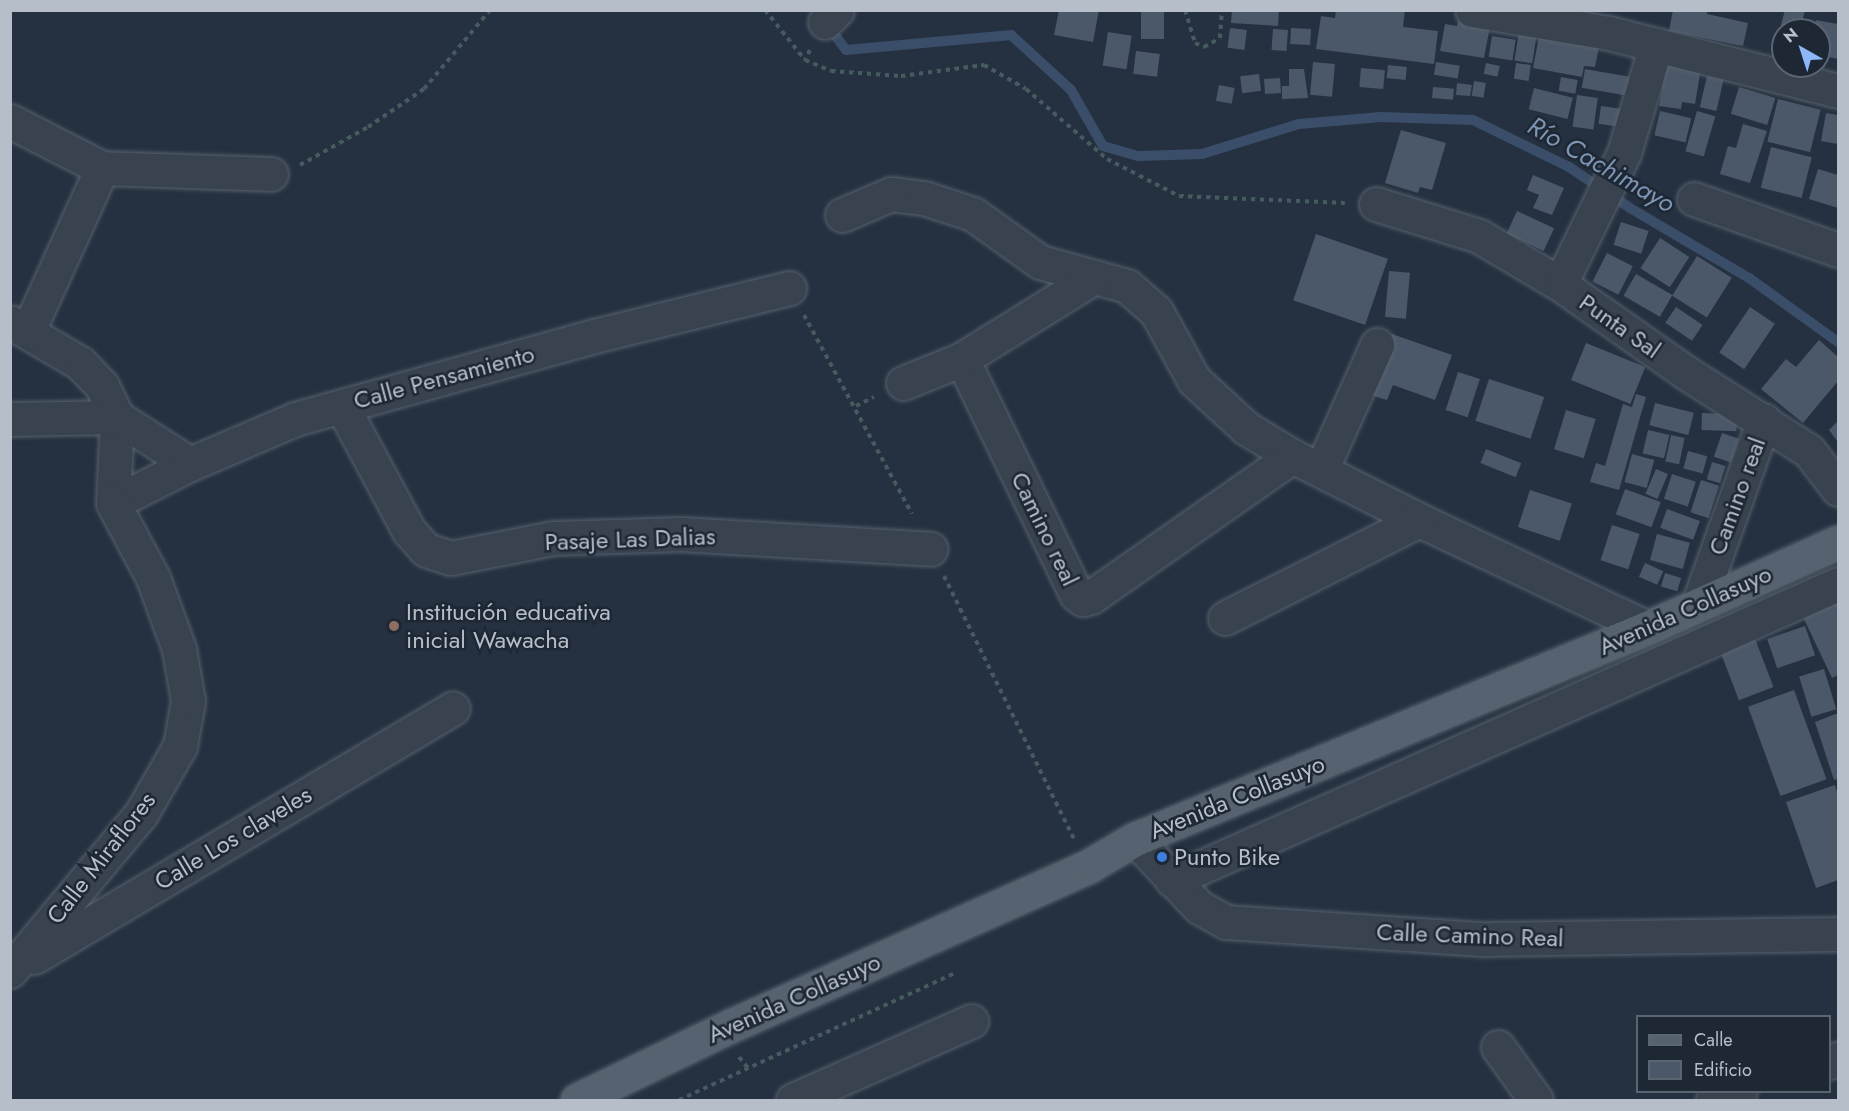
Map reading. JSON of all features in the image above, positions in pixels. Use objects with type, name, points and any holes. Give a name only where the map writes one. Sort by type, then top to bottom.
[{"type":"main road","name":"Avenida Collasuyo","points":[[578,1101],[730,1026],[1089,866],[1136,839],[1647,628],[1839,542]]},
{"type":"street","points":[[1472,10],[1609,33],[1839,91]]},
{"type":"street","points":[[1560,284],[1624,153],[1656,45]]},
{"type":"street","points":[[10,122],[102,168],[271,174]]},
{"type":"street","points":[[102,168],[20,326],[80,363],[102,386],[117,417],[113,503]]},
{"type":"street","points":[[842,215],[891,194],[924,198],[973,214],[1040,262],[1127,286],[1155,311],[1194,380],[1246,428],[1419,520],[1647,628]]},
{"type":"street","points":[[1694,199],[1839,250]]},
{"type":"street","name":"Punta Sal","points":[[1376,204],[1479,236],[1560,284],[1685,372],[1764,420],[1809,451],[1839,489]]},
{"type":"street","points":[[903,383],[962,359],[1094,277]]},
{"type":"street","name":"Calle Pensamiento","points":[[113,503],[190,464],[295,419],[594,336],[789,288]]},
{"type":"street","points":[[1307,462],[1377,345]]},
{"type":"street","name":"Camino real","points":[[962,359],[1076,594],[1083,598],[1091,597],[1307,462]]},
{"type":"street","name":"Pasaje Las Dalias","points":[[342,406],[409,531],[426,550],[451,558],[553,538],[681,534],[931,549]]},
{"type":"street","points":[[10,418],[117,417],[190,464]]},
{"type":"street","name":"Camino real","points":[[1698,605],[1764,420]]},
{"type":"street","name":"Calle Miraflores","points":[[12,970],[141,814],[180,746],[188,701],[179,649],[153,578],[113,503]]},
{"type":"street","points":[[1225,618],[1419,520]]},
{"type":"street","points":[[1172,880],[1839,584]]},
{"type":"street","name":"Calle Los claveles","points":[[12,970],[453,708]]},
{"type":"street","name":"Calle Camino Real","points":[[1136,839],[1199,907],[1226,922],[1484,939],[1839,934]]},
{"type":"street","points":[[793,1101],[971,1021]]},
{"type":"street","points":[[1498,1047],[1536,1101]]},
{"type":"street","points":[[1713,1101],[1737,1093]]},
{"type":"path","points":[[271,174],[312,161],[424,89],[490,10]]},
{"type":"path","points":[[765,10],[805,60],[831,70],[901,76],[984,65],[1026,89],[1107,159],[1179,196],[1376,204]]},
{"type":"path","points":[[1185,10],[1195,43],[1204,47],[1220,39],[1222,10]]},
{"type":"path","points":[[805,60],[831,16]]},
{"type":"path","points":[[679,1101],[956,973]]},
{"type":"path","points":[[737,1055],[748,1068]]},
{"type":"building","points":[[1059,10],[1099,10],[1093,42],[1054,35]]},
{"type":"building","points":[[1141,10],[1164,10],[1164,39],[1141,39]]},
{"type":"building","points":[[1232,10],[1279,10],[1278,26],[1231,23]]},
{"type":"building","points":[[1336,10],[1405,10],[1403,27],[1438,31],[1434,64],[1316,49],[1321,16],[1335,18]]},
{"type":"building","points":[[1460,10],[1492,16],[1484,58],[1440,51],[1445,24],[1457,26]]},
{"type":"building","points":[[1673,10],[1707,10],[1707,14],[1748,23],[1743,46],[1669,31]]},
{"type":"building","points":[[1785,10],[1805,10],[1803,18],[1783,18]]},
{"type":"building","points":[[1521,19],[1539,22],[1532,63],[1514,60]]},
{"type":"building","points":[[1831,23],[1838,24],[1838,59],[1831,58]]},
{"type":"building","points":[[1541,26],[1601,37],[1595,67],[1584,66],[1582,77],[1533,68]]},
{"type":"building","points":[[1230,28],[1247,30],[1244,50],[1228,48]]},
{"type":"building","points":[[1291,28],[1311,29],[1310,45],[1290,44]]},
{"type":"building","points":[[1273,29],[1288,30],[1286,51],[1272,50]]},
{"type":"building","points":[[1108,32],[1132,36],[1126,69],[1103,66]]},
{"type":"building","points":[[1492,36],[1516,40],[1512,60],[1489,57]]},
{"type":"building","points":[[1136,51],[1160,54],[1157,77],[1133,74]]},
{"type":"building","points":[[1313,62],[1335,64],[1332,97],[1310,95]]},
{"type":"building","points":[[1436,62],[1460,66],[1458,79],[1434,75]]},
{"type":"building","points":[[1667,62],[1701,68],[1695,104],[1682,102],[1681,109],[1659,106]]},
{"type":"building","points":[[1486,63],[1500,66],[1497,77],[1484,74]]},
{"type":"building","points":[[1516,63],[1531,65],[1529,81],[1514,79]]},
{"type":"building","points":[[1388,65],[1407,67],[1406,80],[1387,78]]},
{"type":"building","points":[[1361,68],[1385,70],[1383,89],[1359,87]]},
{"type":"building","points":[[1289,69],[1304,69],[1308,98],[1282,99],[1282,86],[1289,86]]},
{"type":"building","points":[[1585,69],[1629,77],[1626,96],[1582,88]]},
{"type":"building","points":[[1259,74],[1261,91],[1242,93],[1240,76]]},
{"type":"building","points":[[1707,76],[1724,80],[1716,111],[1700,107]]},
{"type":"building","points":[[1561,77],[1578,80],[1575,94],[1559,91]]},
{"type":"building","points":[[1280,78],[1281,93],[1265,94],[1264,79]]},
{"type":"building","points":[[1474,81],[1486,83],[1484,98],[1472,96]]},
{"type":"building","points":[[1457,83],[1472,85],[1470,96],[1456,95]]},
{"type":"building","points":[[1219,85],[1235,88],[1232,104],[1216,101]]},
{"type":"building","points":[[1433,87],[1454,89],[1453,100],[1432,98]]},
{"type":"building","points":[[1739,87],[1775,98],[1767,125],[1731,114]]},
{"type":"building","points":[[1534,88],[1573,98],[1567,119],[1529,109]]},
{"type":"building","points":[[1577,95],[1598,98],[1593,130],[1573,127]]},
{"type":"building","points":[[1778,99],[1821,110],[1810,152],[1767,142]]},
{"type":"building","points":[[1601,106],[1623,109],[1620,127],[1598,124]]},
{"type":"building","points":[[1660,111],[1691,118],[1686,143],[1654,135]]},
{"type":"building","points":[[1697,111],[1715,116],[1704,157],[1685,151]]},
{"type":"building","points":[[1826,113],[1838,115],[1838,144],[1821,141]]},
{"type":"building","points":[[1743,124],[1767,131],[1750,183],[1720,174],[1728,146],[1736,148]]},
{"type":"building","points":[[1401,130],[1446,143],[1432,190],[1420,187],[1418,193],[1385,183]]},
{"type":"building","points":[[1771,147],[1812,157],[1802,198],[1761,188]]},
{"type":"building","points":[[1818,169],[1838,175],[1838,208],[1809,199]]},
{"type":"building","points":[[1533,175],[1564,188],[1552,215],[1533,208],[1539,195],[1527,190]]},
{"type":"building","points":[[1517,211],[1554,228],[1544,251],[1506,234]]},
{"type":"building","points":[[1621,222],[1649,231],[1641,254],[1614,245]]},
{"type":"building","points":[[1316,234],[1388,259],[1365,325],[1293,300]]},
{"type":"building","points":[[1660,238],[1689,257],[1670,287],[1640,268]]},
{"type":"building","points":[[1607,253],[1633,266],[1618,295],[1592,282]]},
{"type":"building","points":[[1697,256],[1732,278],[1707,318],[1672,296]]},
{"type":"building","points":[[1389,271],[1410,273],[1406,319],[1385,317]]},
{"type":"building","points":[[1636,274],[1672,295],[1660,317],[1624,296]]},
{"type":"building","points":[[1676,307],[1703,325],[1692,341],[1665,323]]},
{"type":"building","points":[[1750,307],[1775,324],[1744,369],[1719,353]]},
{"type":"building","points":[[1392,334],[1452,355],[1435,400],[1393,385],[1387,400],[1370,395]]},
{"type":"building","points":[[1819,340],[1838,357],[1838,381],[1803,423],[1761,389],[1786,359],[1796,367]]},
{"type":"building","points":[[1586,343],[1645,367],[1630,404],[1571,380]]},
{"type":"building","points":[[1458,372],[1480,379],[1468,417],[1446,410]]},
{"type":"building","points":[[1489,379],[1544,397],[1531,439],[1475,421]]},
{"type":"building","points":[[1636,394],[1646,397],[1619,490],[1590,482],[1596,463],[1605,466],[1623,404],[1632,407]]},
{"type":"building","points":[[1655,403],[1694,413],[1688,435],[1649,425]]},
{"type":"building","points":[[1566,410],[1596,419],[1584,458],[1554,449]]},
{"type":"building","points":[[1702,413],[1737,414],[1736,431],[1701,430]]},
{"type":"building","points":[[1838,421],[1838,442],[1829,430]]},
{"type":"building","points":[[1648,430],[1669,435],[1664,458],[1643,453]]},
{"type":"building","points":[[1722,433],[1739,439],[1731,462],[1714,457]]},
{"type":"building","points":[[1671,435],[1685,438],[1679,464],[1665,461]]},
{"type":"building","points":[[1486,449],[1521,463],[1516,477],[1480,463]]},
{"type":"building","points":[[1688,451],[1707,456],[1703,474],[1683,468]]},
{"type":"building","points":[[1632,454],[1654,460],[1647,488],[1624,482]]},
{"type":"building","points":[[1712,462],[1725,466],[1720,483],[1707,479]]},
{"type":"building","points":[[1656,469],[1668,474],[1657,499],[1645,494]]},
{"type":"building","points":[[1672,474],[1696,482],[1688,506],[1664,499]]},
{"type":"building","points":[[1701,480],[1719,486],[1709,518],[1690,512]]},
{"type":"building","points":[[1625,489],[1661,502],[1651,527],[1616,514]]},
{"type":"building","points":[[1530,490],[1572,504],[1560,541],[1518,527]]},
{"type":"building","points":[[1667,509],[1700,521],[1693,540],[1660,528]]},
{"type":"building","points":[[1612,525],[1640,534],[1628,569],[1601,560]]},
{"type":"building","points":[[1657,534],[1690,543],[1683,569],[1650,560]]},
{"type":"building","points":[[1645,563],[1663,571],[1657,585],[1639,577]]},
{"type":"building","points":[[1665,573],[1681,578],[1677,591],[1661,586]]},
{"type":"building","points":[[1838,600],[1838,675],[1832,678],[1803,617]]},
{"type":"building","points":[[1805,626],[1815,655],[1777,668],[1767,639]]},
{"type":"building","points":[[1752,631],[1774,687],[1739,700],[1717,644]]},
{"type":"building","points":[[1824,669],[1836,709],[1811,717],[1799,677]]},
{"type":"building","points":[[1794,690],[1826,779],[1780,796],[1748,707]]},
{"type":"building","points":[[1838,713],[1838,779],[1834,780],[1815,722]]},
{"type":"building","points":[[1835,785],[1838,796],[1838,880],[1816,888],[1786,802]]},
{"type":"waterway","name":"Río Cachimayo","points":[[827,24],[846,50],[1011,35],[1071,90],[1103,146],[1139,156],[1202,154],[1299,124],[1381,117],[1473,120],[1569,167],[1630,208],[1749,278],[1838,342]]},
{"type":"place","name":"Institución educativa inicial Wawacha","points":[[394,626]]},
{"type":"place","name":"Punto Bike","points":[[1162,857]]}]
